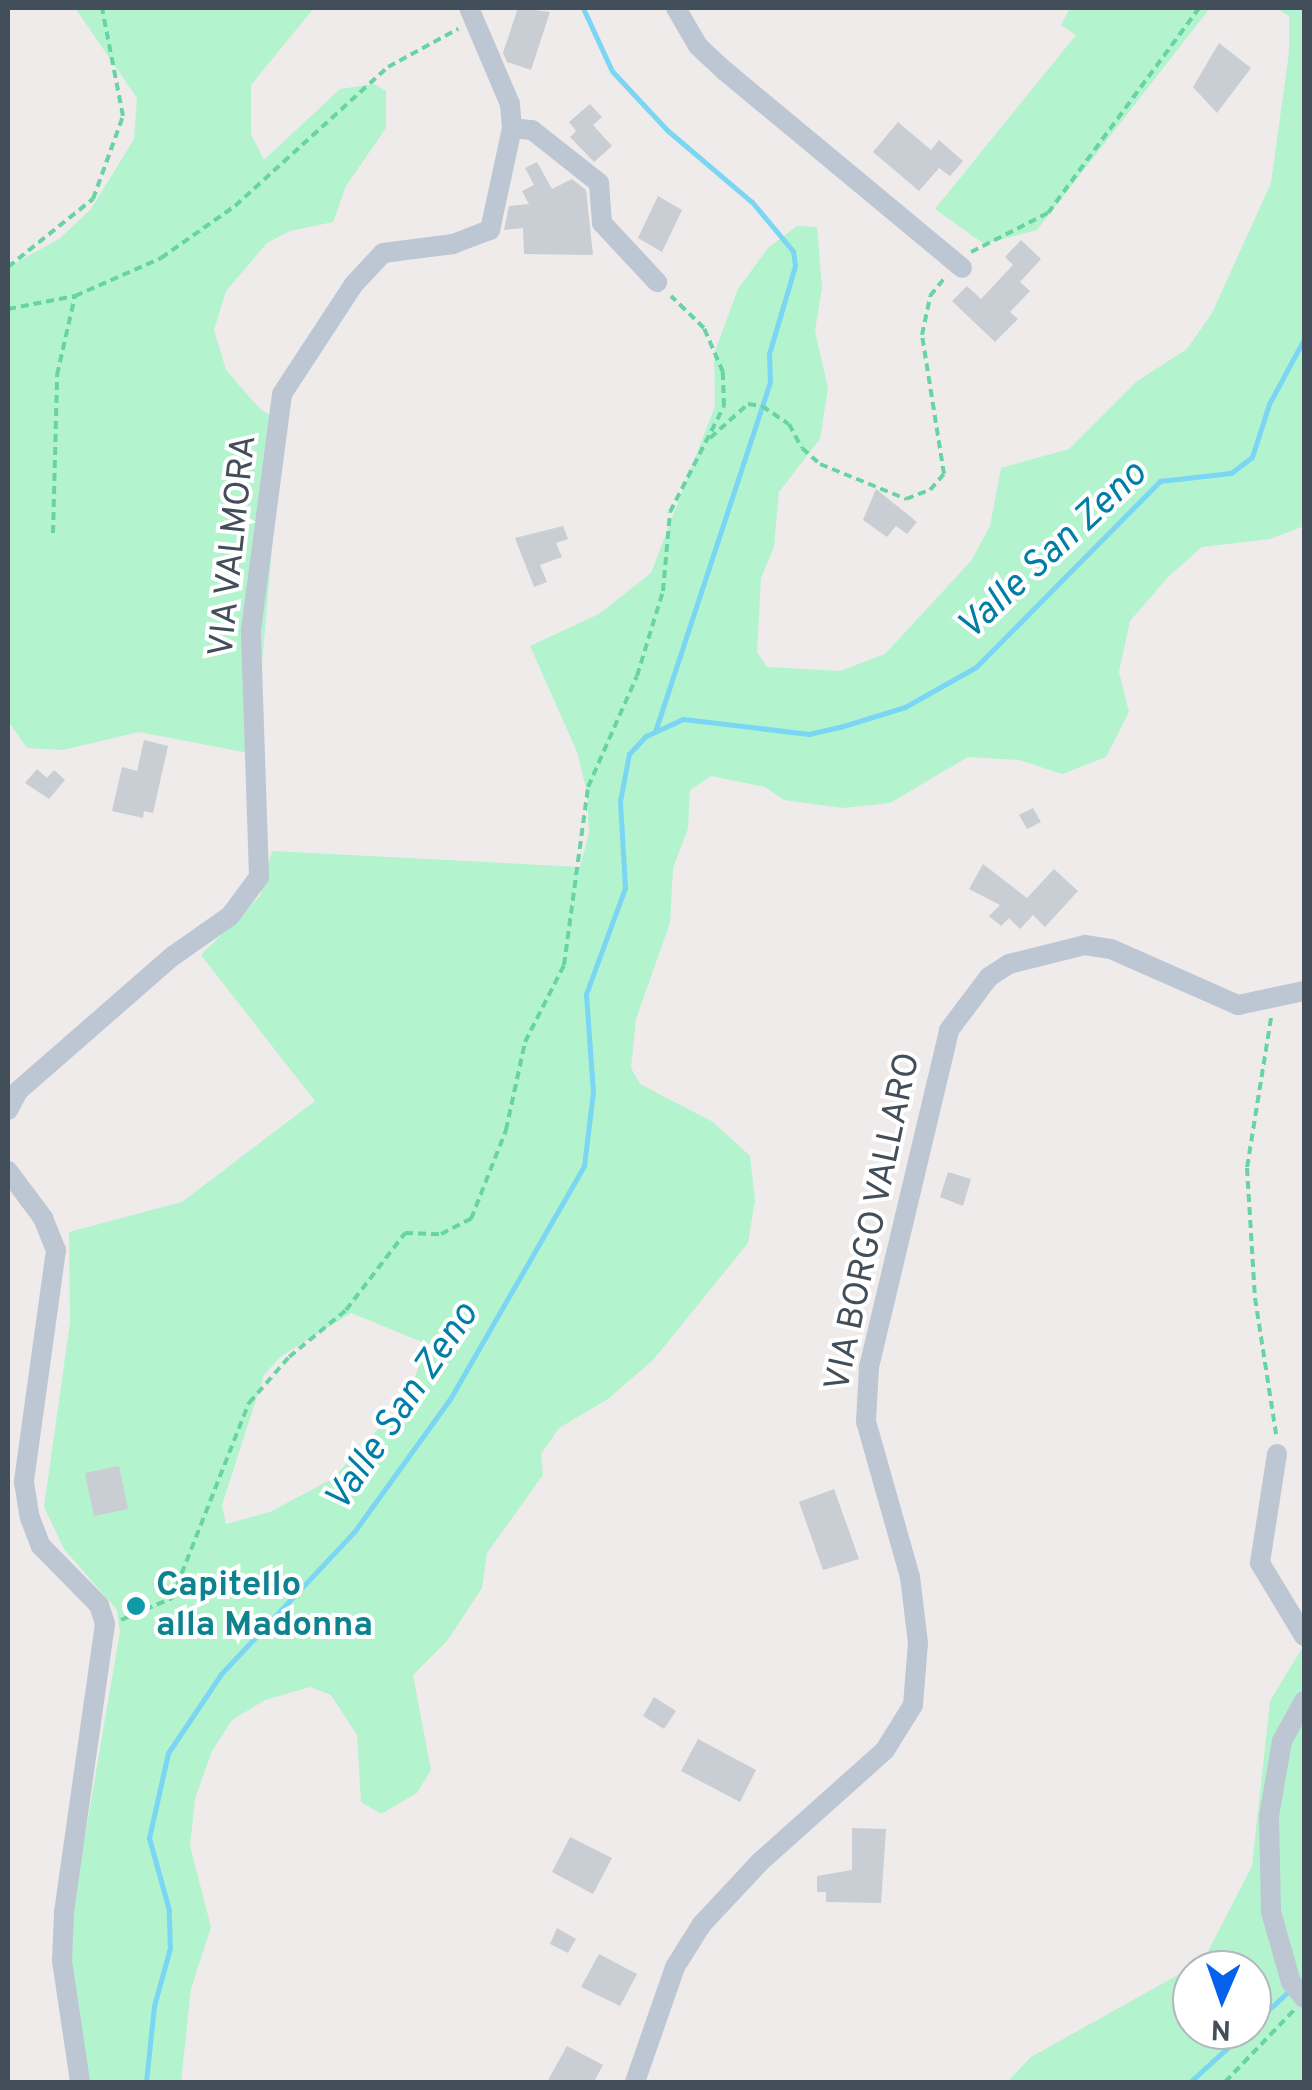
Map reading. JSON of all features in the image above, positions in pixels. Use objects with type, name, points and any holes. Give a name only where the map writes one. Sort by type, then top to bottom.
[{"type":"street","points":[[676,8],[698,46],[725,72],[960,266]]},
{"type":"street","name":"VIA VALMORA","points":[[8,1110],[18,1092],[117,1005],[230,916],[259,876],[252,630],[282,394],[354,284],[382,253],[453,244],[490,230],[512,128],[510,104],[471,16]]},
{"type":"street","points":[[512,128],[532,130],[599,183],[602,223],[657,282]]},
{"type":"street","name":"VIA BORGO VALLARO","points":[[634,2082],[675,1967],[702,1924],[761,1860],[885,1750],[913,1704],[918,1644],[910,1576],[866,1422],[869,1368],[949,1030],[988,978],[1009,964],[1085,945],[1111,949],[1213,998],[1270,1003],[1304,991]]},
{"type":"street","points":[[8,1171],[43,1218],[56,1250],[24,1482],[30,1518],[40,1546],[99,1605],[105,1624],[84,1732],[64,1912],[62,1962],[80,2082]]},
{"type":"street","points":[[1277,1454],[1260,1563],[1304,1636]]},
{"type":"street","points":[[1300,1994],[1271,1912],[1270,1816],[1282,1741],[1304,1701]]},
{"type":"path","points":[[8,267],[93,199],[105,166],[123,116],[102,8]]},
{"type":"path","points":[[706,441],[748,404],[762,406],[789,424],[802,448],[820,464],[906,499],[930,490],[944,474],[922,335],[930,296],[976,247],[1048,214],[1199,8]]},
{"type":"path","points":[[8,309],[75,296],[176,247],[235,206],[388,67],[471,16]]},
{"type":"path","points":[[105,1624],[172,1598],[250,1403],[290,1357],[346,1310],[405,1232],[441,1234],[471,1219],[506,1130],[525,1042],[564,965],[588,787],[637,676],[658,608],[670,512],[724,406],[723,372],[704,328],[657,282]]},
{"type":"path","points":[[53,533],[58,375],[75,296]]},
{"type":"path","points":[[1270,1003],[1272,1028],[1247,1168],[1256,1298],[1274,1394],[1277,1454]]},
{"type":"path","points":[[1225,2082],[1300,1994]]},
{"type":"green space","points":[[75,8],[314,8],[251,85],[251,134],[264,160],[340,89],[374,84],[386,91],[386,128],[346,186],[333,222],[290,231],[267,243],[226,291],[214,330],[226,370],[260,409],[283,423],[254,754],[139,732],[63,750],[27,748],[8,721],[8,267],[59,239],[91,209],[134,139],[137,98]]},
{"type":"green space","points":[[1070,8],[1210,8],[1037,230],[984,244],[935,209],[1076,35],[1061,25]]},
{"type":"green space","points":[[1276,8],[1304,8],[1304,526],[1270,539],[1202,547],[1169,576],[1130,621],[1119,672],[1129,712],[1106,757],[1062,774],[1019,760],[968,757],[890,803],[843,808],[784,800],[765,787],[711,776],[690,790],[688,829],[673,868],[670,923],[636,1019],[631,1068],[640,1084],[713,1122],[750,1156],[755,1200],[748,1243],[654,1359],[608,1399],[559,1428],[541,1454],[543,1475],[487,1553],[482,1588],[447,1641],[413,1675],[431,1770],[417,1793],[381,1814],[361,1802],[357,1735],[331,1695],[310,1687],[265,1700],[232,1720],[212,1751],[195,1799],[190,1846],[211,1927],[191,1989],[181,2082],[89,2082],[66,1948],[120,1631],[117,1610],[64,1549],[44,1507],[70,1322],[69,1232],[182,1202],[315,1101],[201,955],[260,896],[272,851],[580,867],[589,833],[587,792],[577,752],[530,646],[599,614],[651,573],[715,406],[714,354],[738,289],[768,248],[797,226],[817,227],[822,288],[815,331],[828,388],[820,439],[779,492],[774,547],[761,578],[757,652],[767,667],[840,671],[885,654],[971,561],[990,526],[1001,468],[1069,449],[1136,382],[1187,349],[1212,313],[1271,183],[1289,52],[1289,16]],"holes":[[[351,1313],[427,1344],[407,1398],[332,1479],[270,1512],[226,1524],[222,1505],[264,1375],[280,1357]]]},
{"type":"green space","points":[[1304,1645],[1304,2082],[1007,2082],[1031,2057],[1172,1978],[1172,2050],[1272,2050],[1272,1950],[1209,1950],[1252,1866],[1270,1701]]},
{"type":"building","points":[[518,8],[550,12],[531,70],[507,62],[503,53]]},
{"type":"building","points":[[1219,43],[1251,68],[1217,113],[1193,87]]},
{"type":"building","points":[[590,104],[602,117],[593,125],[612,146],[594,162],[570,137],[576,131],[569,122]]},
{"type":"building","points":[[898,122],[931,150],[939,140],[963,161],[950,176],[939,168],[919,191],[873,152]]},
{"type":"building","points":[[537,162],[552,189],[572,179],[586,190],[593,255],[524,254],[523,228],[504,230],[509,206],[529,204],[522,191],[534,185],[525,168]]},
{"type":"building","points":[[658,196],[682,210],[662,252],[638,238]]},
{"type":"building","points":[[1021,240],[1041,259],[1020,282],[1030,291],[1010,312],[1018,319],[995,342],[952,301],[967,286],[981,299],[1013,265],[1005,257]]},
{"type":"building","points":[[876,489],[917,522],[907,534],[896,526],[887,537],[863,520]]},
{"type":"building","points":[[563,526],[568,539],[556,543],[562,557],[540,565],[547,582],[534,587],[515,538]]},
{"type":"building","points":[[144,740],[168,746],[153,813],[144,811],[143,818],[112,811],[122,767],[137,771]]},
{"type":"building","points":[[37,769],[47,778],[54,770],[65,780],[49,799],[25,783]]},
{"type":"building","points":[[1033,808],[1041,822],[1027,829],[1019,815]]},
{"type":"building","points":[[983,864],[1027,898],[1054,869],[1078,891],[1045,927],[1033,915],[1020,929],[1009,918],[1001,926],[989,916],[1000,905],[969,889]]},
{"type":"building","points":[[948,1172],[971,1179],[963,1206],[940,1197]]},
{"type":"building","points":[[119,1466],[128,1509],[94,1516],[85,1473]]},
{"type":"building","points":[[834,1489],[859,1559],[823,1570],[799,1502]]},
{"type":"building","points":[[654,1697],[676,1711],[664,1729],[643,1716]]},
{"type":"building","points":[[698,1739],[756,1770],[740,1802],[681,1771]]},
{"type":"building","points":[[852,1828],[886,1829],[881,1903],[826,1902],[826,1892],[817,1892],[817,1876],[852,1870]]},
{"type":"building","points":[[570,1837],[612,1858],[593,1894],[552,1872]]},
{"type":"building","points":[[557,1928],[576,1939],[568,1953],[550,1944]]},
{"type":"building","points":[[599,1954],[637,1974],[620,2006],[581,1987]]},
{"type":"building","points":[[567,2046],[603,2065],[594,2082],[547,2082]]},
{"type":"waterway","name":"Valle San Zeno","points":[[583,8],[612,71],[667,130],[752,202],[793,251],[795,266],[769,354],[770,382],[655,731]]},
{"type":"waterway","name":"Valle San Zeno","points":[[146,2082],[154,2006],[170,1948],[169,1910],[149,1838],[168,1753],[221,1674],[354,1532],[450,1399],[584,1166],[593,1092],[586,994],[625,888],[620,801],[629,754],[646,736],[683,719],[809,734],[840,727],[905,707],[976,667],[1160,481],[1231,473],[1252,457],[1269,404],[1304,339]]},
{"type":"waterway","points":[[1272,2007],[1289,1991]]},
{"type":"waterway","points":[[1190,2082],[1225,2050]]},
{"type":"place","name":"Capitello alla Madonna","points":[[136,1606]]}]
